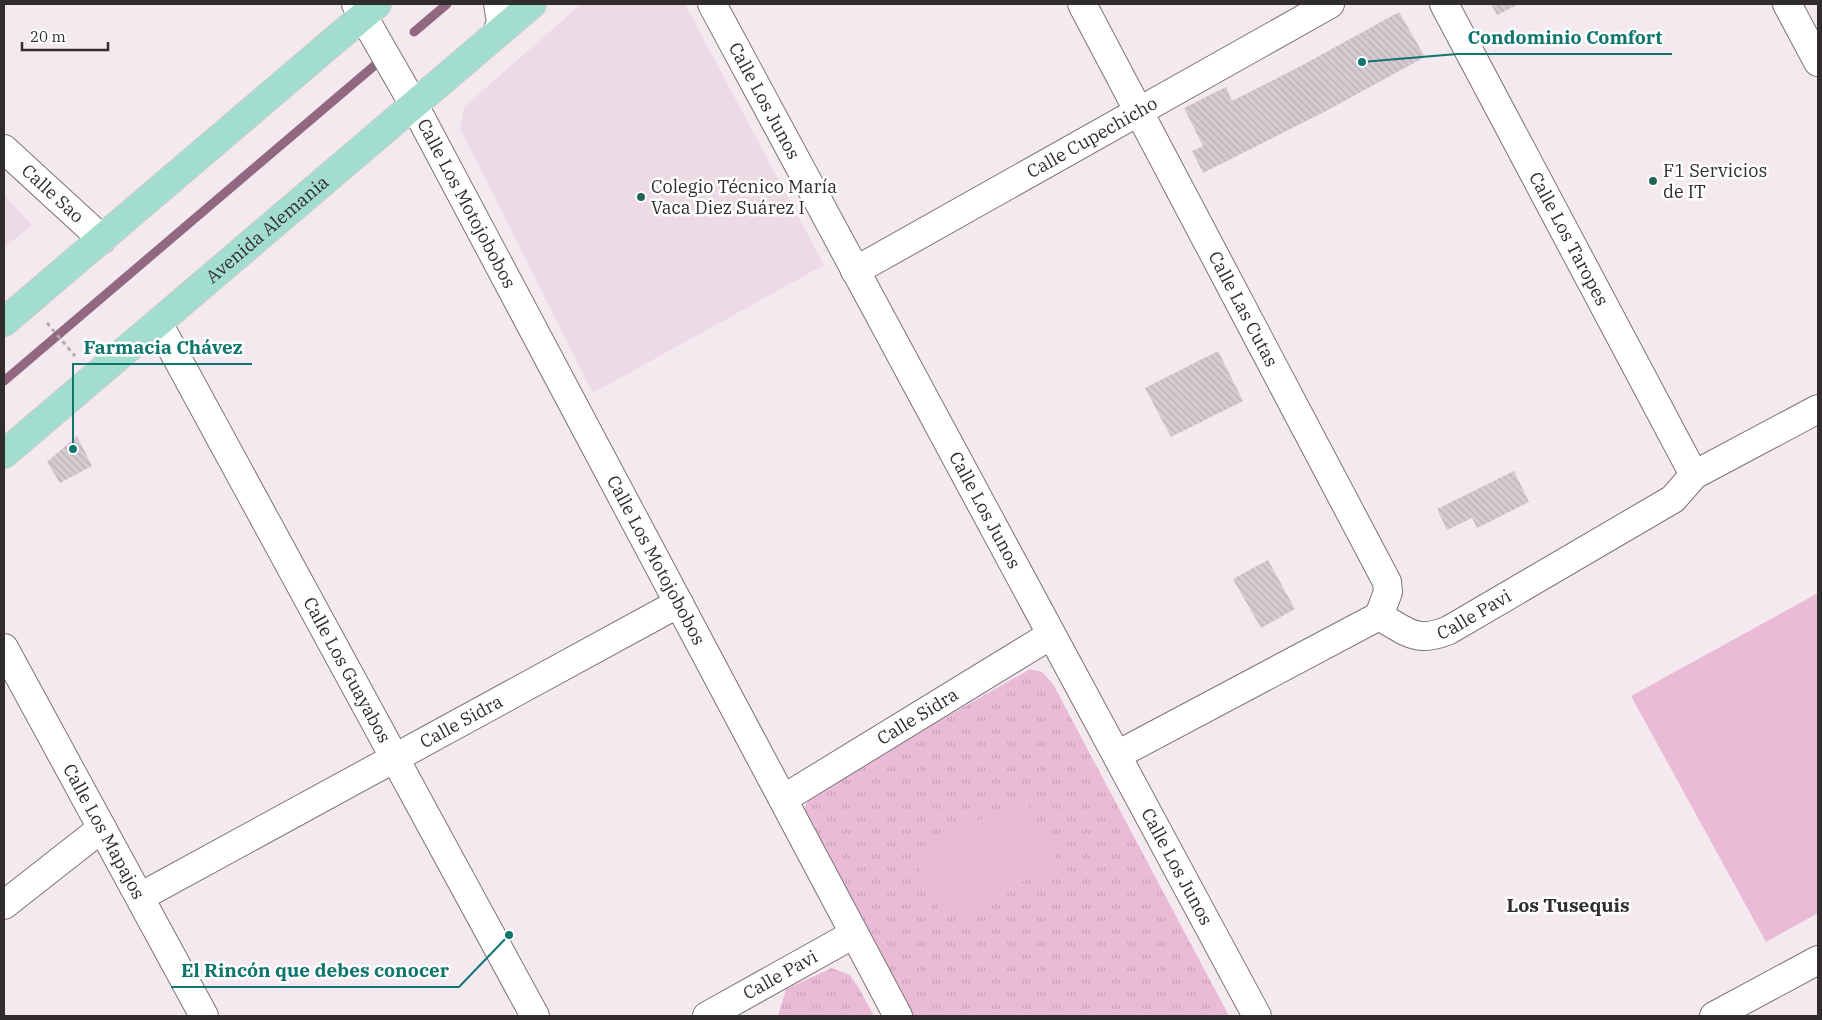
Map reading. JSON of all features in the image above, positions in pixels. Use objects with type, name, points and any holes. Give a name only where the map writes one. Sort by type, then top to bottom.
[{"type":"main road","name":"Avenida Alemania","points":[[4,454],[532,4]]},
{"type":"main road","points":[[4,322],[102,239],[365,8]]},
{"type":"street","points":[[497,33],[501,22],[498,4]]},
{"type":"street","name":"Calle Los Junos","points":[[712,4],[1257,1016]]},
{"type":"street","name":"Calle Las Cutas","points":[[1082,4],[1387,582],[1388,592],[1379,616]]},
{"type":"street","name":"Calle Cupechicho","points":[[855,271],[1330,4]]},
{"type":"street","name":"Calle Los Taropes","points":[[1444,4],[1694,475]]},
{"type":"street","points":[[1787,4],[1818,62]]},
{"type":"street","name":"Calle Los Motojobobos","points":[[365,8],[414,105],[898,1016]]},
{"type":"street","name":"Calle Sao","points":[[4,149],[102,239]]},
{"type":"street","name":"Calle Los Guayabos","points":[[158,323],[535,1016]]},
{"type":"street","name":"Calle Pavi","points":[[1379,616],[1416,636],[1433,637],[1450,630],[1673,498],[1694,475],[1818,409]]},
{"type":"street","name":"Calle Sidra","points":[[140,897],[679,603]]},
{"type":"street","points":[[1117,755],[1379,616]]},
{"type":"street","name":"Calle Sidra","points":[[783,799],[1052,635]]},
{"type":"street","name":"Calle Los Mapajos","points":[[4,648],[204,1016]]},
{"type":"street","points":[[4,905],[102,828]]},
{"type":"street","name":"Calle Pavi","points":[[707,1016],[854,934]]},
{"type":"street","points":[[1714,1016],[1818,960]]},
{"type":"path","points":[[52,330],[68,347]]},
{"type":"shaded area","name":"Colegio Técnico María Vaca Diez Suárez I","points":[[581,4],[685,4],[824,265],[593,393],[460,129],[464,107]]},
{"type":"shaded area","points":[[4,195],[32,225],[4,248]]},
{"type":"green space","points":[[1818,593],[1818,913],[1766,942],[1631,696]]},
{"type":"green space","points":[[1030,669],[1042,672],[1053,684],[1229,1016],[908,1016],[802,819],[806,804],[815,792]]},
{"type":"green space","points":[[1025,798],[1058,865],[944,920],[911,852]]},
{"type":"green space","points":[[832,968],[850,975],[874,1016],[778,1016],[786,989]]},
{"type":"building","points":[[1491,4],[1519,4],[1497,15]]},
{"type":"building","points":[[1399,12],[1425,57],[1324,112],[1203,173],[1192,151],[1203,146],[1184,108],[1226,87],[1232,101],[1299,67]]},
{"type":"building","points":[[1218,351],[1243,401],[1171,437],[1145,388]]},
{"type":"building","points":[[77,436],[92,466],[60,483],[47,462]]},
{"type":"building","points":[[1514,471],[1529,502],[1477,528],[1472,518],[1447,530],[1437,509]]},
{"type":"building","points":[[1268,560],[1295,609],[1261,628],[1233,579]]},
{"type":"waterway","points":[[414,32],[447,4]]},
{"type":"waterway","points":[[4,381],[374,66]]},
{"type":"place","name":"Condominio Comfort","points":[[1362,62]]},
{"type":"place","name":"F1 Servicios de IT","points":[[1653,181]]},
{"type":"place","name":"Colegio Técnico María Vaca Diez Suárez I","points":[[641,197]]},
{"type":"place","name":"Farmacia Chávez","points":[[73,449]]},
{"type":"place","name":"El Rincón que debes conocer","points":[[509,935]]},
{"type":"district","name":"Los Tusequis","points":[[1568,905]]}]
